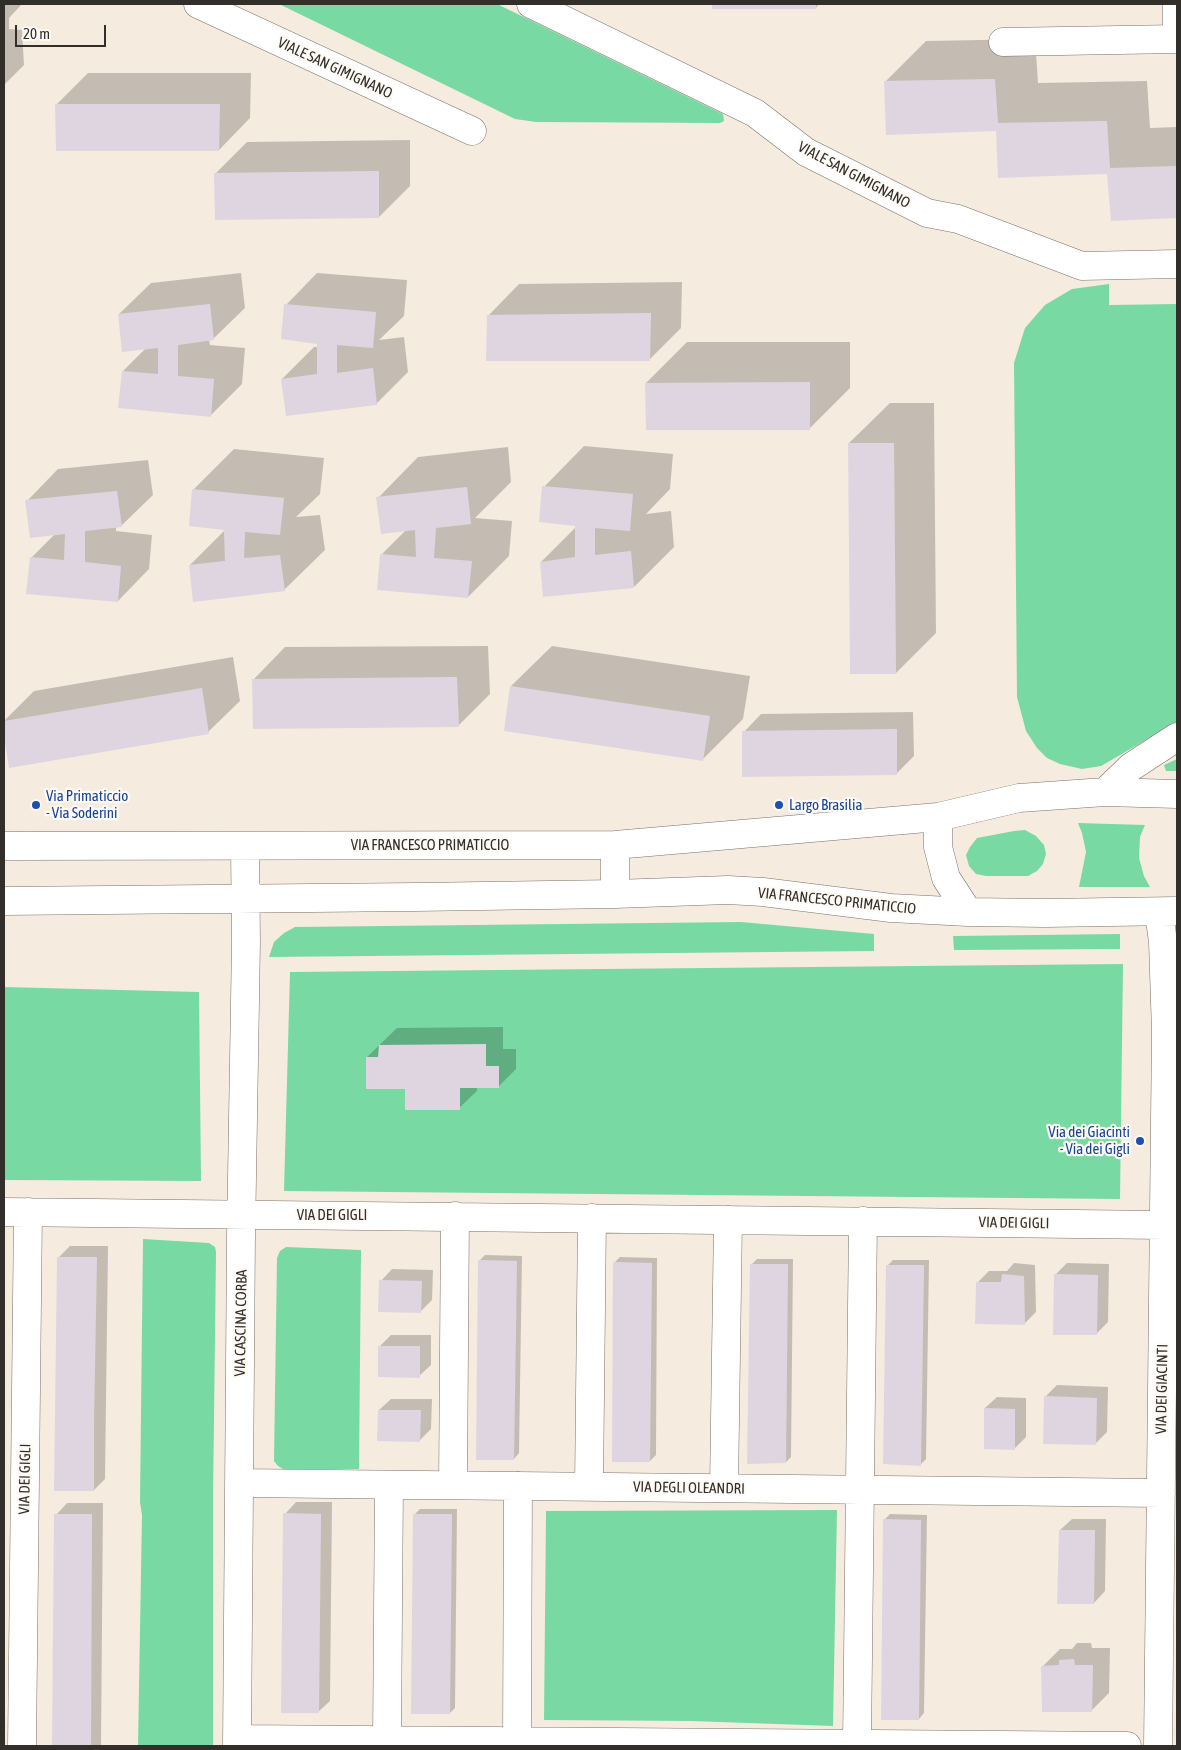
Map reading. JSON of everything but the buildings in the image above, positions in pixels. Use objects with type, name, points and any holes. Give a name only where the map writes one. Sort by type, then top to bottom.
[{"type":"street","name":"VIALE SAN GIMIGNANO","points":[[198,4],[472,131]]},
{"type":"street","name":"VIALE SAN GIMIGNANO","points":[[531,4],[755,112],[806,152],[927,213],[958,219],[1082,266],[1177,264]]},
{"type":"street","points":[[1003,42],[1177,39],[1177,4]]},
{"type":"street","points":[[1105,792],[1131,767],[1177,737]]},
{"type":"street","points":[[1172,1024],[1163,942],[1168,911],[968,912],[946,878],[938,848],[938,817],[1020,798],[1105,792],[1177,794]]},
{"type":"street","name":"VIA FRANCESCO PRIMATICCIO","points":[[4,846],[616,845],[938,817]]},
{"type":"street","points":[[615,894],[616,845]]},
{"type":"street","points":[[245,846],[246,900]]},
{"type":"street","name":"VIA FRANCESCO PRIMATICCIO","points":[[4,901],[246,900],[615,894],[737,890],[891,908],[968,912]]},
{"type":"street","name":"VIA CASCINA CORBA","points":[[237,1743],[246,900]]},
{"type":"street","name":"VIA DEI GIACINTI","points":[[1158,1746],[1168,1641],[1169,1582],[1161,1492],[1164,1225],[1172,1024]]},
{"type":"street","name":"VIA DEI GIGLI","points":[[22,1746],[16,1212],[1164,1225]]},
{"type":"street","points":[[453,1485],[455,1216]]},
{"type":"street","points":[[589,1486],[592,1218]]},
{"type":"street","points":[[724,1488],[728,1220]]},
{"type":"street","points":[[857,1744],[863,1222]]},
{"type":"street","name":"VIA DEGLI OLEANDRI","points":[[239,1483],[1161,1492]]},
{"type":"street","points":[[387,1740],[389,1485]]},
{"type":"street","points":[[517,1742],[518,1486]]},
{"type":"street","points":[[237,1743],[387,1740],[448,1744],[517,1742],[720,1745],[1127,1746]]},
{"type":"green space","points":[[279,4],[497,4],[723,114],[724,121],[720,123],[536,122],[515,119]]},
{"type":"green space","points":[[1109,284],[1109,305],[1177,304],[1177,722],[1101,766],[1082,769],[1060,764],[1047,758],[1037,748],[1026,731],[1017,697],[1014,363],[1025,328],[1045,305],[1072,289]]},
{"type":"green space","points":[[1177,759],[1177,771],[1166,771],[1164,765]]},
{"type":"green space","points":[[1078,823],[1145,825],[1140,837],[1139,858],[1144,876],[1150,887],[1079,887],[1086,852]]},
{"type":"green space","points":[[1025,830],[1036,836],[1044,845],[1046,854],[1043,864],[1037,871],[1028,876],[986,876],[976,874],[969,866],[966,855],[977,838]]},
{"type":"green space","points":[[741,922],[874,934],[874,951],[269,957],[274,942],[284,933],[295,927]]},
{"type":"green space","points":[[1120,934],[1120,949],[954,950],[953,936]]},
{"type":"green space","points":[[1123,964],[1120,1199],[284,1191],[290,972]]},
{"type":"green space","points":[[4,987],[199,992],[201,1181],[4,1180]]},
{"type":"green space","points":[[143,1239],[209,1243],[215,1247],[216,1252],[213,1746],[138,1746],[142,1515],[140,1502]]},
{"type":"green space","points":[[286,1247],[361,1250],[359,1469],[283,1469],[274,1461],[277,1258],[280,1251]]},
{"type":"green space","points":[[837,1510],[833,1726],[691,1721],[544,1720],[546,1511]]},
{"type":"place","name":"Via Primaticcio - Via Soderini","points":[[36,805]]},
{"type":"place","name":"Largo Brasilia","points":[[779,805]]},
{"type":"place","name":"Via dei Giacinti - Via dei Gigli","points":[[1140,1141]]}]
